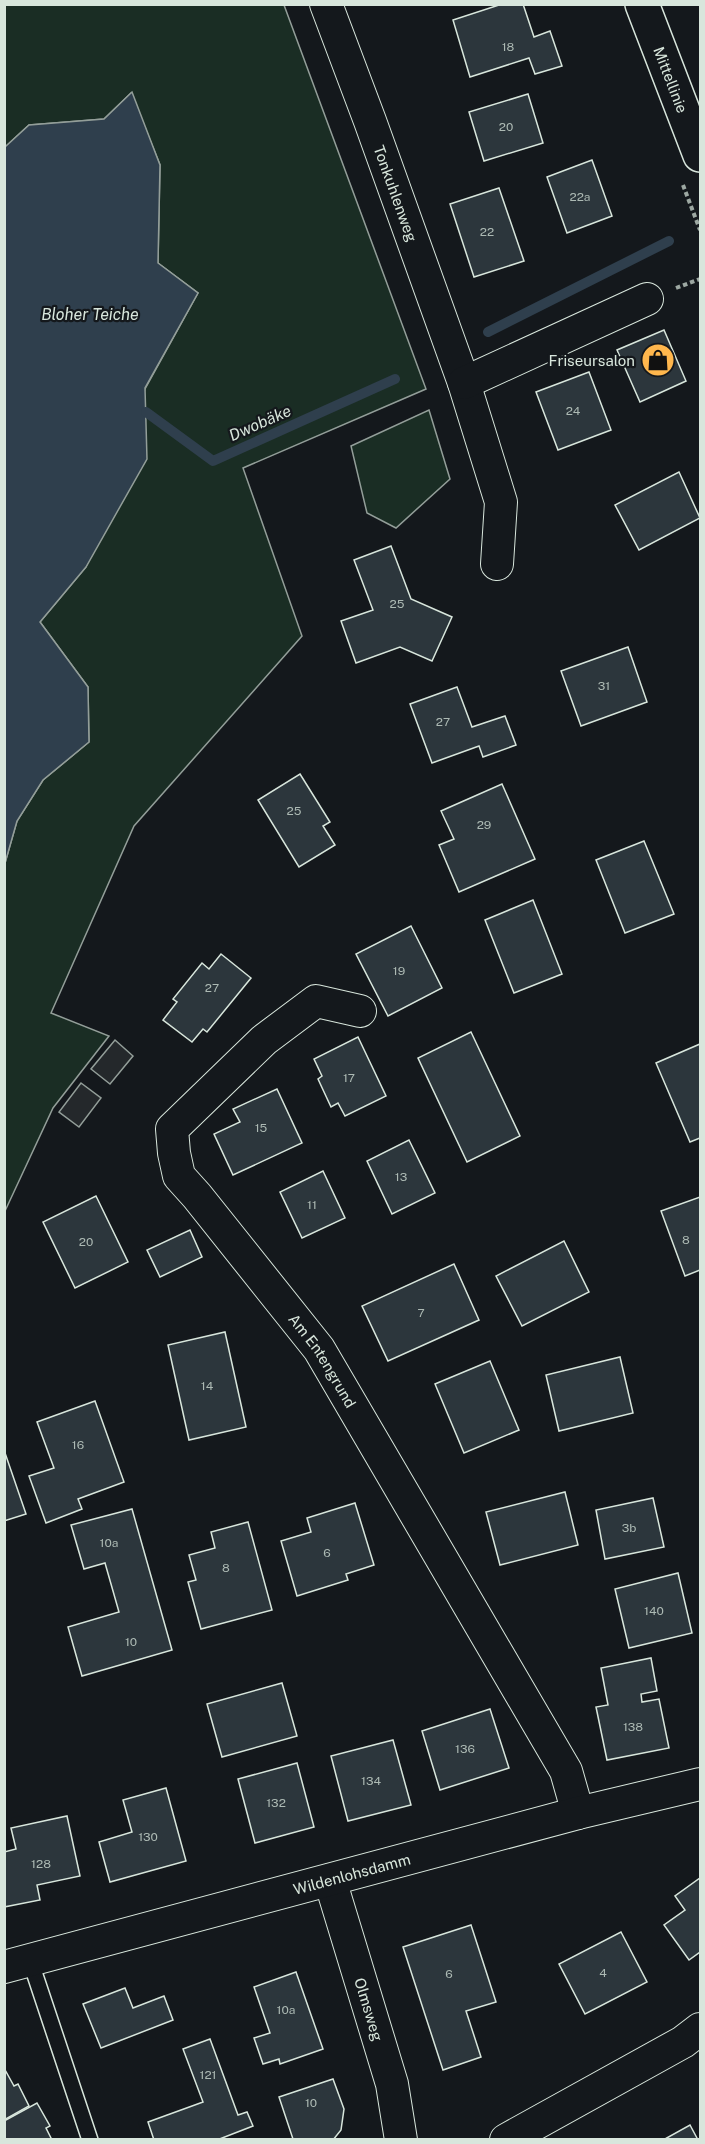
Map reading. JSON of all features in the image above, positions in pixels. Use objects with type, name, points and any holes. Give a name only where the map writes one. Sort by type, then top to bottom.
[{"type":"street","name":"Tonkuhlenweg","points":[[326,4],[464,383],[501,502],[497,564]]},
{"type":"street","name":"Mittellinie","points":[[642,4],[700,155]]},
{"type":"street","points":[[464,383],[647,299]]},
{"type":"street","name":"Am Entengrund","points":[[360,1011],[316,1000],[264,1040],[172,1129],[179,1176],[319,1349],[566,1771],[578,1813]]},
{"type":"street","name":"Wildenlohsdamm","points":[[17,1963],[578,1813],[700,1784]]},
{"type":"street","name":"Olmsweg","points":[[330,1880],[392,2084],[401,2139]]},
{"type":"street","points":[[506,2139],[684,2042],[700,2029]]},
{"type":"lane","points":[[17,1963],[90,2139]]},
{"type":"green space","points":[[5,5],[284,5],[426,389],[243,468],[302,636],[134,826],[51,1013],[109,1036],[53,1108],[5,1211],[5,863],[17,821],[43,780],[89,742],[88,687],[40,622],[86,567],[145,389],[198,293],[158,263],[160,165],[131,93],[104,119],[29,125],[5,147]]},
{"type":"green space","points":[[429,410],[450,479],[396,528],[367,513],[351,446]]},
{"type":"shaded area","points":[[115,1040],[133,1056],[110,1084],[91,1069]]},
{"type":"shaded area","points":[[81,1083],[101,1098],[79,1127],[59,1112]]},
{"type":"water","name":"Bloher Teiche","points":[[132,92],[160,165],[158,263],[198,293],[145,388],[147,459],[86,567],[40,622],[88,687],[89,742],[43,780],[17,821],[5,863],[5,147],[29,125],[104,119]]},
{"type":"building","points":[[502,4],[523,4],[534,37],[550,31],[562,66],[535,74],[529,58],[470,77],[453,20]]},
{"type":"building","points":[[528,94],[543,143],[484,161],[469,112]]},
{"type":"building","points":[[592,160],[612,216],[567,233],[547,177]]},
{"type":"building","points":[[499,188],[524,261],[474,277],[450,204]]},
{"type":"building","points":[[664,330],[686,381],[640,402],[617,350]]},
{"type":"building","points":[[589,372],[611,430],[558,450],[536,392]]},
{"type":"building","points":[[679,472],[700,518],[639,550],[615,505]]},
{"type":"building","points":[[391,546],[411,599],[452,617],[432,661],[400,647],[356,663],[341,621],[373,610],[354,560]]},
{"type":"building","points":[[628,647],[647,702],[581,726],[561,671]]},
{"type":"building","points":[[457,687],[472,727],[505,716],[516,745],[483,757],[479,746],[432,763],[410,704]]},
{"type":"building","points":[[300,774],[330,822],[323,826],[335,845],[299,867],[258,800]]},
{"type":"building","points":[[502,784],[535,859],[459,892],[439,845],[454,839],[441,811]]},
{"type":"building","points":[[644,841],[674,914],[625,933],[596,860]]},
{"type":"building","points":[[533,900],[562,974],[514,993],[485,920]]},
{"type":"building","points":[[411,926],[442,988],[388,1016],[356,954]]},
{"type":"building","points":[[221,954],[251,978],[207,1032],[203,1029],[192,1042],[163,1020],[177,1002],[173,999],[202,963],[209,969]]},
{"type":"building","points":[[471,1032],[520,1136],[467,1162],[418,1058]]},
{"type":"building","points":[[358,1037],[386,1096],[345,1116],[338,1103],[331,1107],[318,1079],[322,1076],[314,1059]]},
{"type":"building","points":[[700,1044],[700,1138],[690,1142],[656,1063]]},
{"type":"building","points":[[277,1089],[302,1143],[233,1175],[214,1134],[240,1122],[233,1109]]},
{"type":"building","points":[[409,1140],[435,1193],[392,1214],[367,1161]]},
{"type":"building","points":[[323,1171],[345,1218],[302,1238],[280,1192]]},
{"type":"building","points":[[96,1196],[128,1262],[75,1288],[43,1222]]},
{"type":"building","points":[[700,1197],[700,1270],[685,1276],[661,1211]]},
{"type":"building","points":[[190,1230],[202,1257],[160,1277],[147,1250]]},
{"type":"building","points":[[564,1241],[589,1292],[522,1326],[496,1276]]},
{"type":"building","points":[[454,1264],[479,1320],[388,1361],[362,1306]]},
{"type":"building","points":[[225,1332],[246,1427],[189,1440],[168,1345]]},
{"type":"building","points":[[620,1357],[633,1413],[559,1431],[546,1375]]},
{"type":"building","points":[[490,1361],[519,1430],[464,1453],[435,1384]]},
{"type":"building","points":[[95,1401],[124,1482],[78,1499],[82,1509],[46,1523],[29,1476],[54,1468],[37,1422]]},
{"type":"building","points":[[4,1450],[26,1514],[4,1521]]},
{"type":"building","points":[[565,1492],[578,1545],[500,1565],[486,1512]]},
{"type":"building","points":[[653,1498],[664,1547],[605,1559],[596,1510]]},
{"type":"building","points":[[355,1503],[374,1565],[346,1574],[348,1580],[297,1596],[281,1541],[311,1532],[307,1518]]},
{"type":"building","points":[[132,1509],[172,1650],[82,1676],[68,1627],[119,1612],[105,1563],[84,1569],[71,1525]]},
{"type":"building","points":[[248,1522],[272,1610],[201,1629],[188,1582],[196,1580],[189,1555],[215,1548],[211,1532]]},
{"type":"building","points":[[678,1573],[692,1633],[629,1648],[615,1589]]},
{"type":"building","points":[[651,1658],[657,1691],[641,1694],[642,1702],[659,1699],[669,1748],[607,1760],[596,1707],[608,1705],[601,1668]]},
{"type":"building","points":[[282,1683],[297,1736],[222,1757],[207,1704]]},
{"type":"building","points":[[490,1709],[509,1768],[440,1790],[422,1731]]},
{"type":"building","points":[[393,1740],[411,1805],[348,1821],[331,1756]]},
{"type":"building","points":[[297,1763],[314,1827],[255,1843],[238,1779]]},
{"type":"building","points":[[166,1788],[186,1861],[110,1882],[99,1842],[132,1832],[123,1800]]},
{"type":"building","points":[[67,1816],[80,1876],[37,1885],[40,1900],[4,1907],[4,1852],[16,1849],[11,1828]]},
{"type":"building","points":[[700,1878],[700,1952],[689,1960],[664,1925],[685,1910],[675,1896]]},
{"type":"building","points":[[471,1925],[496,2002],[466,2011],[481,2057],[443,2070],[403,1947]]},
{"type":"building","points":[[621,1932],[647,1982],[585,2014],[559,1964]]},
{"type":"building","points":[[296,1972],[323,2049],[280,2064],[279,2059],[263,2064],[254,2038],[270,2033],[254,1987]]},
{"type":"building","points":[[125,1988],[133,2008],[164,1996],[173,2020],[101,2048],[83,2004]]},
{"type":"building","points":[[210,2039],[238,2115],[247,2112],[253,2126],[217,2140],[154,2140],[148,2122],[203,2102],[183,2049]]},
{"type":"building","points":[[4,2068],[14,2086],[18,2084],[29,2106],[4,2120]]},
{"type":"building","points":[[333,2079],[344,2109],[341,2130],[333,2140],[291,2140],[293,2139],[279,2097]]},
{"type":"building","points":[[37,2103],[50,2126],[46,2128],[52,2140],[4,2140],[4,2121]]},
{"type":"building","points":[[690,2125],[698,2140],[663,2140]]},
{"type":"waterway","name":"Dwobäke","points":[[488,332],[669,241]]},
{"type":"waterway","name":"Dwobäke","points":[[146,412],[213,461],[395,379]]},
{"type":"place","name":"Friseursalon","points":[[658,360]]}]
